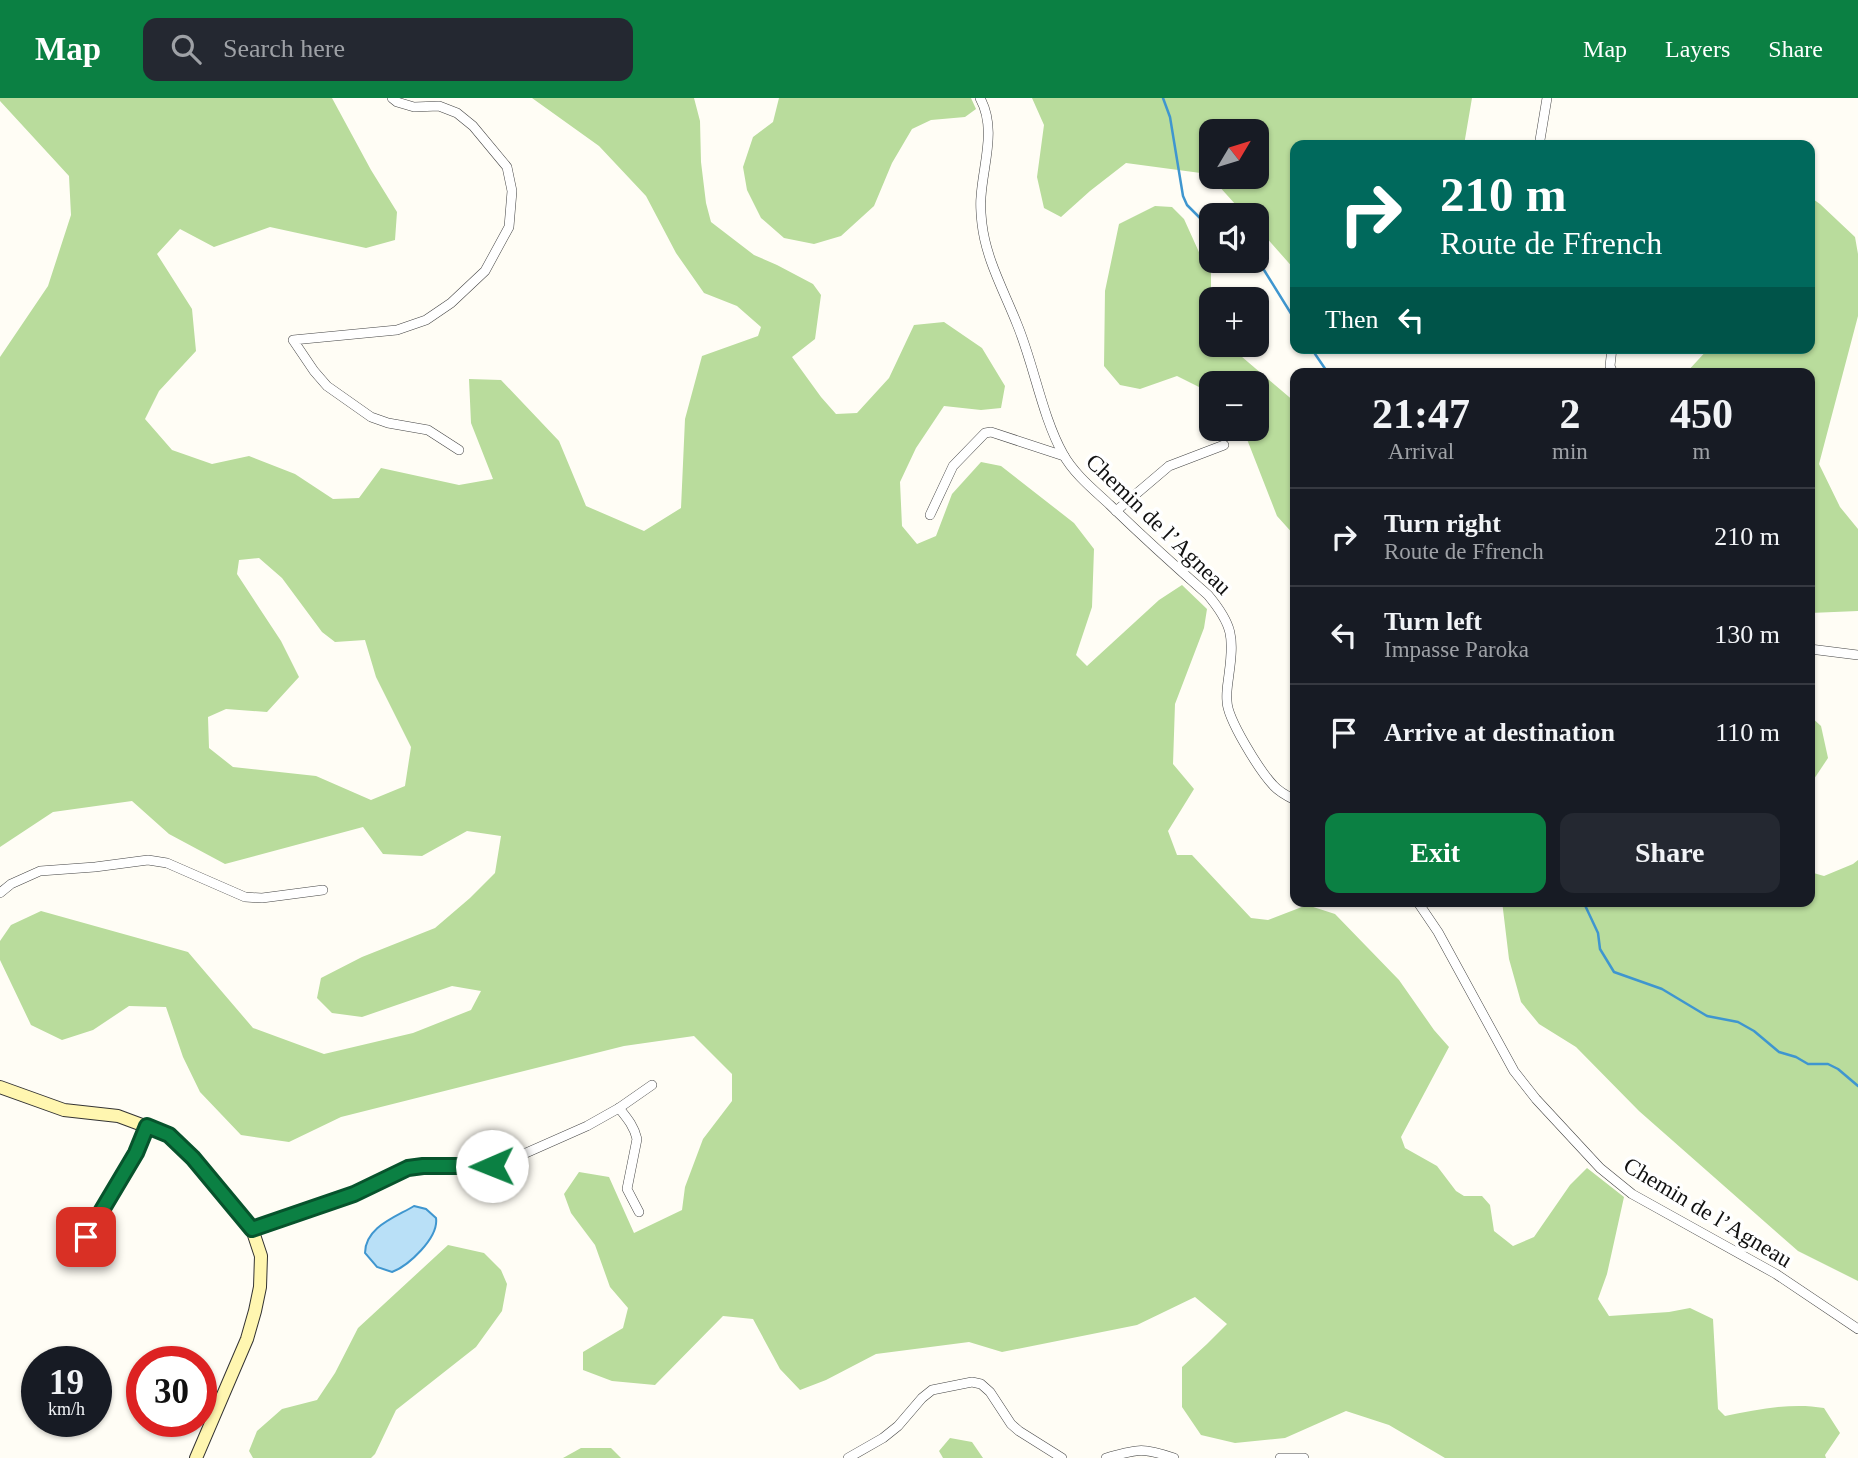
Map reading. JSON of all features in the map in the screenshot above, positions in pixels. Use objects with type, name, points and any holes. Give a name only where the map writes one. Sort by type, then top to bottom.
[{"type":"main road","points":[[0,1087],[64,1110],[118,1116],[169,1135],[193,1158],[252,1229],[261,1256],[256,1311],[197,1458]]},
{"type":"street","points":[[392,98],[414,107],[439,106],[457,113],[473,126],[507,167],[512,191],[509,227],[485,271],[450,303],[426,320],[397,330],[293,340],[314,372],[327,386],[371,417],[428,430],[458,450]]},
{"type":"street","name":"Chemin de l’Agneau","points":[[980,98],[988,123],[981,198],[986,244],[1064,456],[1082,478],[1208,595],[1224,615],[1233,645],[1226,699],[1230,716],[1267,778],[1279,791],[1290,797]]},
{"type":"street","points":[[1539,140],[1547,98]]},
{"type":"street","points":[[930,515],[953,466],[985,433],[991,432],[1022,441],[1064,456]]},
{"type":"street","points":[[1116,511],[1169,466],[1224,445]]},
{"type":"street","points":[[1815,650],[1858,655]]},
{"type":"street","points":[[0,893],[11,884],[40,871],[148,860],[167,863],[245,897],[262,898],[323,890]]},
{"type":"street","name":"Chemin de l’Agneau","points":[[1421,907],[1514,1071],[1536,1099],[1600,1168],[1632,1194],[1776,1275],[1858,1329]]},
{"type":"street","points":[[252,1229],[354,1194],[408,1168],[481,1167],[508,1161],[571,1134],[619,1108],[652,1085]]},
{"type":"street","points":[[619,1108],[633,1125],[637,1139],[626,1189],[639,1212]]},
{"type":"street","points":[[72,1261],[136,1153],[147,1126]]},
{"type":"street","points":[[848,1458],[898,1426],[932,1390],[972,1382],[981,1384],[990,1392],[1019,1431],[1062,1458]]},
{"type":"street","points":[[1107,1458],[1140,1450],[1152,1450],[1174,1458]]},
{"type":"street","points":[[1280,1458],[1304,1458]]},
{"type":"green space","points":[[0,98],[332,98],[397,212],[395,240],[366,248],[270,227],[214,247],[180,229],[157,254],[192,309],[196,351],[159,391],[145,419],[172,450],[212,464],[249,456],[295,474],[333,499],[359,498],[381,468],[459,485],[493,479],[471,423],[469,379],[501,380],[559,441],[586,506],[644,531],[681,508],[685,419],[702,356],[758,336],[761,327],[737,306],[704,293],[676,253],[646,196],[599,146],[532,98],[694,98],[700,121],[701,162],[711,222],[754,255],[813,284],[821,295],[815,339],[792,357],[836,414],[857,413],[889,378],[914,325],[944,322],[982,348],[1005,386],[1001,408],[981,410],[944,406],[916,448],[900,482],[902,526],[917,544],[936,536],[952,494],[981,462],[1001,466],[1074,523],[1094,549],[1092,607],[1076,655],[1087,666],[1159,600],[1182,585],[1207,609],[1204,628],[1175,704],[1173,764],[1194,789],[1168,831],[1177,855],[1192,855],[1251,918],[1268,920],[1302,907],[1313,907],[1335,914],[1399,980],[1449,1047],[1401,1137],[1405,1148],[1437,1166],[1456,1191],[1464,1196],[1482,1196],[1490,1205],[1494,1231],[1513,1246],[1534,1237],[1570,1185],[1587,1168],[1624,1197],[1607,1274],[1598,1299],[1609,1316],[1690,1308],[1713,1319],[1718,1409],[1725,1416],[1787,1406],[1824,1408],[1840,1433],[1825,1455],[1826,1458],[1445,1458],[1389,1425],[1346,1411],[1285,1438],[1235,1443],[1201,1435],[1182,1407],[1182,1367],[1227,1324],[1195,1297],[1137,1325],[1002,1352],[969,1342],[876,1354],[800,1390],[780,1369],[753,1319],[723,1316],[655,1385],[612,1381],[583,1370],[583,1352],[623,1328],[628,1308],[610,1287],[595,1245],[571,1213],[564,1194],[579,1172],[609,1177],[634,1233],[682,1210],[685,1187],[703,1139],[732,1101],[732,1074],[694,1036],[624,1046],[341,1117],[289,1142],[241,1135],[200,1092],[183,1057],[166,1007],[129,1006],[93,1030],[62,1040],[31,1025],[0,960],[0,941],[11,925],[41,911],[188,952],[253,1028],[324,1054],[413,1033],[471,1010],[481,991],[452,986],[362,1017],[332,1013],[317,998],[321,978],[362,957],[435,928],[470,898],[495,873],[501,836],[467,831],[422,856],[383,854],[363,827],[225,864],[169,834],[132,801],[53,812],[0,847],[0,357],[48,286],[71,215],[69,176]],"holes":[[[259,558],[282,578],[322,632],[335,642],[365,640],[376,677],[411,747],[405,786],[371,800],[316,776],[233,767],[209,748],[208,717],[226,709],[267,712],[299,677],[281,641],[237,574],[239,560]]]},
{"type":"green space","points":[[779,98],[971,98],[976,109],[965,117],[931,120],[912,129],[892,163],[874,206],[841,236],[814,244],[784,238],[761,218],[747,190],[743,167],[753,137],[773,122]]},
{"type":"green space","points":[[1032,98],[1472,98],[1465,140],[1290,140],[1290,264],[1269,241],[1269,203],[1234,203],[1222,189],[1269,189],[1269,119],[1199,119],[1199,173],[1126,163],[1061,217],[1044,208],[1037,177],[1044,125]]},
{"type":"green space","points":[[1815,200],[1855,237],[1858,254],[1858,316],[1819,464],[1840,507],[1858,529],[1858,611],[1815,613],[1815,368],[1691,368],[1703,354],[1815,354]]},
{"type":"green space","points":[[1155,206],[1172,207],[1184,219],[1199,252],[1199,273],[1211,273],[1211,287],[1199,287],[1199,357],[1242,357],[1259,371],[1199,371],[1199,387],[1177,376],[1140,389],[1120,385],[1104,366],[1105,291],[1119,224]]},
{"type":"green space","points":[[1269,380],[1290,398],[1290,530],[1277,516],[1248,441],[1269,441]]},
{"type":"green space","points":[[1815,721],[1821,726],[1828,758],[1815,778]]},
{"type":"green space","points":[[1858,860],[1858,1281],[1798,1251],[1639,1111],[1576,1047],[1539,1024],[1521,1002],[1509,959],[1503,907],[1815,907],[1815,873],[1824,876]]},
{"type":"green space","points":[[448,1245],[484,1253],[501,1270],[507,1284],[502,1311],[476,1347],[396,1410],[371,1458],[253,1458],[249,1451],[257,1431],[282,1409],[317,1400],[335,1373],[358,1328]]},
{"type":"green space","points":[[950,1438],[972,1442],[983,1458],[943,1458],[939,1451]]},
{"type":"green space","points":[[581,1448],[611,1448],[621,1458],[563,1458]]},
{"type":"water","points":[[414,1206],[426,1209],[436,1218],[433,1234],[414,1258],[399,1269],[392,1272],[377,1267],[365,1253],[370,1236],[383,1224]]},
{"type":"waterway","points":[[1163,98],[1170,117],[1183,196],[1187,205],[1199,217]]},
{"type":"waterway","points":[[1266,273],[1290,312]]},
{"type":"waterway","points":[[1315,354],[1325,368]]},
{"type":"waterway","points":[[1586,907],[1598,933],[1600,949],[1614,972],[1662,989],[1707,1016],[1738,1022],[1754,1031],[1779,1052],[1808,1064],[1828,1064],[1858,1086]]},
{"type":"route","points":[[86,1237],[136,1153],[147,1126],[169,1135],[193,1158],[252,1229],[354,1194],[408,1168],[492,1166]]}]
